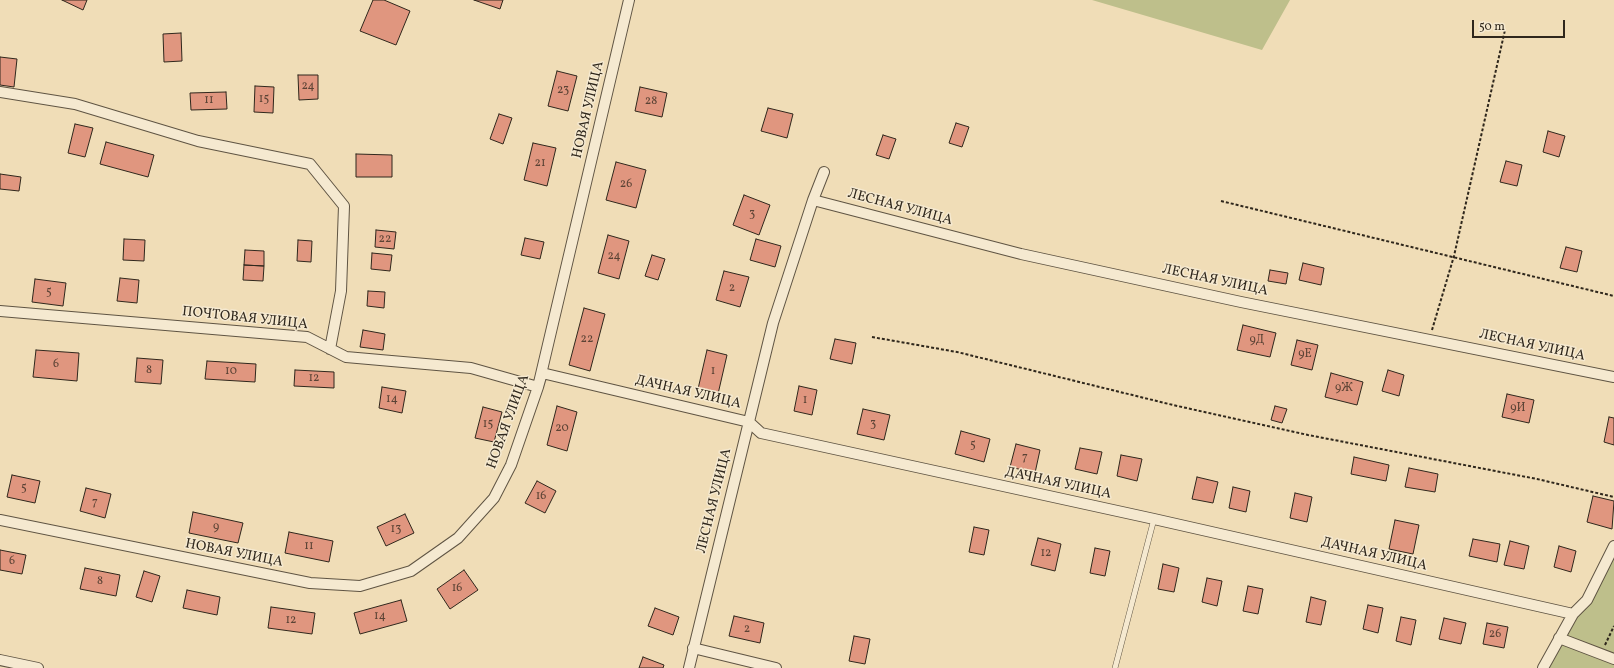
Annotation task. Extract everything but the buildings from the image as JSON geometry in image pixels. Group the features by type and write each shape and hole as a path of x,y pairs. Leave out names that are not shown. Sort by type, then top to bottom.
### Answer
{"street":[{"name":"НОВАЯ УЛИЦА","path":"542,373 629,0"},
{"path":"0,92 75,104 198,141 310,164 344,206 341,291 330,349"},
{"name":"ЛЕСНАЯ УЛИЦА","path":"689,668 773,323 813,200 824,172"},
{"name":"ЛЕСНАЯ УЛИЦА","path":"813,200 1021,254 1242,302 1429,338 1614,377"},
{"name":"ПОЧТОВАЯ УЛИЦА","path":"0,311 307,337 346,358 471,368 538,387"},
{"path":"538,387 542,373"},
{"name":"ДАЧНАЯ УЛИЦА","path":"542,373 749,422 761,433 1154,519 1573,614"},
{"name":"НОВАЯ УЛИЦА","path":"0,520 310,583 360,586 411,571 458,538 494,498 511,465 538,387"},
{"path":"1543,668 1573,614 1587,600 1614,546"},
{"path":"1559,638 1614,659"},
{"path":"693,648 776,668"},
{"path":"0,660 38,668"}],"lane":[{"path":"1115,668 1154,519"}],"path":[{"path":"1429,338 1454,256 1505,30"},
{"path":"1221,201 1454,256 1614,296"},
{"path":"872,337 957,352 1173,405 1293,431 1537,479 1614,497"}],"green space":[{"path":"1092,0 1290,0 1262,50"},
{"path":"1614,548 1614,668 1543,668"}]}
